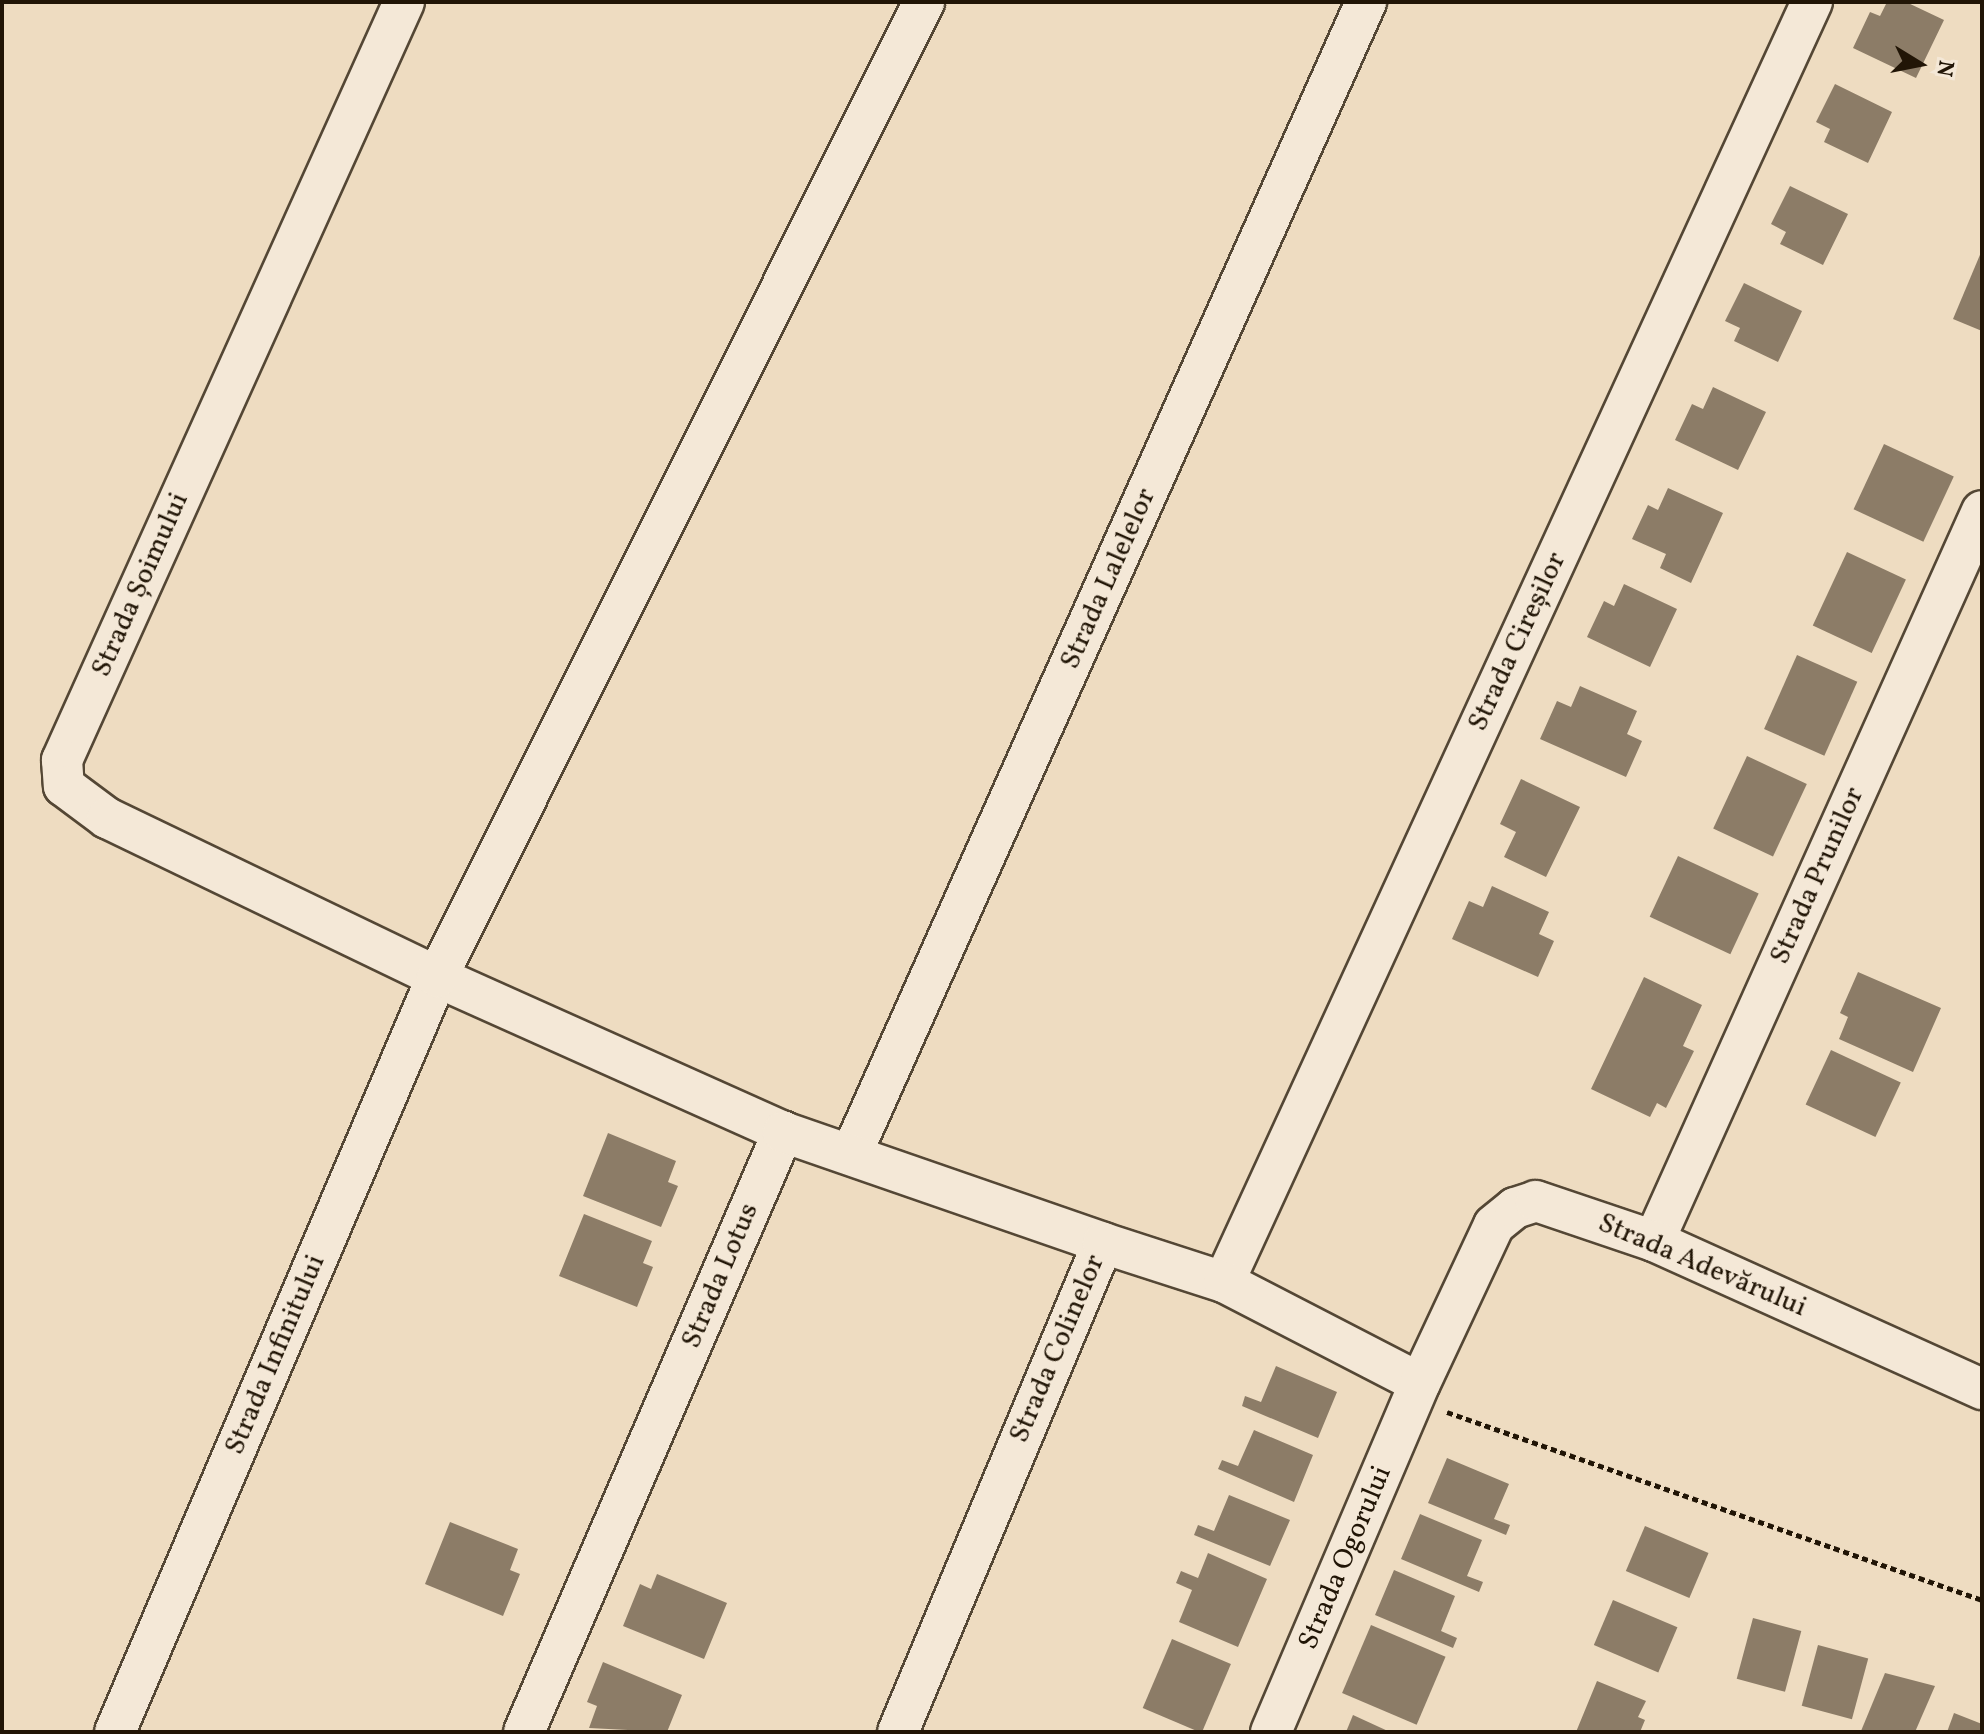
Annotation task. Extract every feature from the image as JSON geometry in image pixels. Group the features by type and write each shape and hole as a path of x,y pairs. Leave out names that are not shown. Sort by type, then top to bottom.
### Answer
{"street":[{"name":"Strada Șoimului","path":"404,2 62,760 64,786 107,818 437,977 783,1132"},
{"name":"Strada Infinitului","path":"115,1732 437,977 924,2"},
{"name":"Strada Lalelelor","path":"851,1155 1366,2"},
{"name":"Strada Cireșilor","path":"1224,1282 1812,2"},
{"name":"Strada Prunilor","path":"1654,1241 1982,511"},
{"path":"783,1132 1103,1243"},
{"name":"Strada Lotus","path":"524,1732 783,1132"},
{"name":"Strada Adevărului","path":"1420,1383 1494,1225 1515,1208 1536,1201 1654,1241 1982,1389"},
{"name":"Strada Colinelor","path":"898,1732 1103,1243 1224,1282 1420,1383"},
{"name":"Strada Ogorului","path":"1271,1732 1420,1383"}],"path":[{"path":"1420,1383 1433,1407 1982,1600"}],"building":[{"path":"1887,2 1906,2 1944,20 1916,78 1853,48 1870,12 1880,16"},
{"path":"1835,84 1892,112 1868,163 1824,142 1830,129 1816,122"},
{"path":"1790,186 1848,214 1823,265 1780,244 1786,232 1771,224"},
{"path":"1982,250 1982,331 1953,319"},
{"path":"1744,283 1802,311 1778,362 1734,341 1740,328 1725,321"},
{"path":"1713,387 1766,412 1738,470 1675,440 1692,404 1703,409"},
{"path":"1884,444 1954,477 1923,542 1854,509"},
{"path":"1668,488 1723,513 1691,583 1660,568 1666,554 1632,539 1648,505 1658,510"},
{"path":"1847,552 1906,579 1872,653 1813,625"},
{"path":"1624,584 1677,609 1650,667 1587,637 1604,601 1614,606"},
{"path":"1797,655 1857,682 1824,756 1764,729"},
{"path":"1580,686 1637,711 1627,734 1642,741 1626,777 1540,739 1557,701 1571,707"},
{"path":"1747,756 1807,784 1773,856 1713,829"},
{"path":"1521,779 1580,807 1546,877 1504,857 1516,832 1500,824"},
{"path":"1678,856 1759,894 1730,954 1650,917"},
{"path":"1492,886 1549,912 1539,934 1554,941 1538,977 1452,939 1469,901 1483,907"},
{"path":"1858,972 1941,1008 1913,1072 1839,1039 1848,1017 1840,1013"},
{"path":"1644,977 1702,1005 1683,1046 1694,1051 1666,1108 1657,1103 1650,1117 1591,1089"},
{"path":"1831,1050 1901,1083 1875,1137 1806,1104"},
{"path":"608,1133 676,1161 668,1182 678,1186 661,1227 583,1196"},
{"path":"584,1214 652,1241 643,1263 653,1267 637,1307 559,1276"},
{"path":"1276,1366 1337,1392 1318,1438 1242,1406 1245,1396 1261,1402"},
{"path":"1254,1430 1313,1455 1294,1502 1218,1469 1222,1460 1238,1466"},
{"path":"1447,1458 1509,1484 1494,1519 1510,1525 1506,1535 1428,1503"},
{"path":"1229,1495 1290,1520 1270,1566 1194,1535 1198,1525 1214,1531"},
{"path":"1420,1514 1482,1540 1467,1576 1483,1582 1479,1592 1401,1559"},
{"path":"450,1522 518,1549 510,1570 520,1574 503,1616 425,1584"},
{"path":"1645,1526 1709,1553 1689,1598 1626,1571"},
{"path":"1208,1553 1267,1579 1238,1647 1179,1622 1192,1590 1176,1583 1181,1571 1198,1578"},
{"path":"1394,1570 1455,1596 1441,1631 1457,1638 1453,1648 1375,1615"},
{"path":"657,1574 727,1603 704,1659 623,1626 640,1584 651,1589"},
{"path":"1613,1600 1677,1627 1658,1672 1594,1645"},
{"path":"1753,1618 1801,1631 1785,1692 1737,1679"},
{"path":"1371,1625 1446,1657 1417,1725 1342,1693"},
{"path":"1172,1639 1231,1664 1202,1732 1143,1708"},
{"path":"1818,1645 1868,1658 1852,1719 1802,1706"},
{"path":"603,1662 682,1695 667,1732 589,1728 597,1706 587,1702"},
{"path":"1885,1673 1935,1686 1915,1732 1861,1731"},
{"path":"1597,1681 1646,1701 1638,1717 1645,1720 1640,1732 1576,1732"},
{"path":"1954,1713 1982,1724 1982,1732 1947,1732"},
{"path":"1353,1715 1390,1732 1346,1732"}]}
